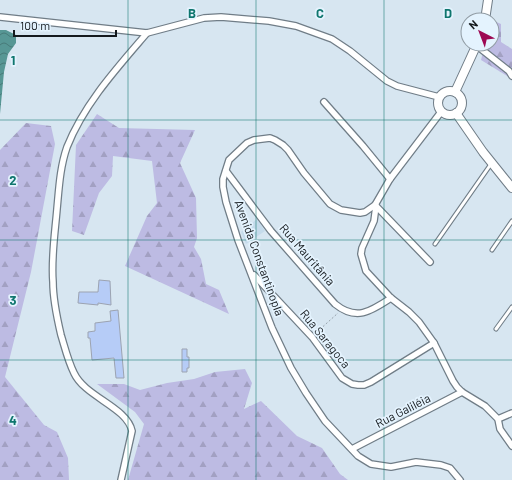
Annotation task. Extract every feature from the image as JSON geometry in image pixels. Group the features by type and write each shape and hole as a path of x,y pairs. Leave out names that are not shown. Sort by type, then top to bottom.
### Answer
{"street":[{"path":"486,12 488,0"},
{"path":"0,17 146,33 162,30 188,21 221,17 269,21 296,26 332,39 350,51 387,81 397,86 439,97"},
{"path":"122,480 132,431 130,424 124,417 81,384 74,374 67,356 54,300 52,281 53,258 61,168 67,147 81,119 97,95 146,33"},
{"path":"455,92 474,52"},
{"path":"486,52 509,71 512,76"},
{"path":"445,91 455,92 461,97 462,103 460,109 450,116 443,114 437,105 439,97 445,91"},
{"path":"324,102 390,179"},
{"path":"441,112 390,179 375,206 374,221 364,242 361,254 366,271 391,298 413,316 434,343 453,381 462,392 485,406 498,419 500,429 512,446"},
{"path":"456,113 512,188"},
{"name":"Avenida Constantinopla","path":"375,206 365,212 360,213 335,208 330,204 283,145 270,138 259,139 247,143 229,160 223,179 226,202 238,240 272,328 291,368 306,393 326,420 358,456 371,464 391,467 416,462 441,465 450,468 460,480"},
{"name":"Rua Mauritânia","path":"226,171 272,231 334,304 342,310"},
{"path":"375,206 430,262"},
{"name":"Rua Saragoca","path":"251,272 312,336 342,378 352,384 364,385 372,382 434,343"},
{"path":"342,310 351,313 362,313 374,309 391,298"},
{"name":"Rua Galiléia","path":"352,449 462,392"},
{"path":"498,419 512,414"}],"lane":[{"path":"435,244 492,163"},
{"path":"492,250 512,222"},
{"path":"496,330 512,307"}],"path":[{"path":"312,336 342,310"}],"shaded area":[{"path":"257,219 265,231 246,244 241,232"}],"green space":[{"path":"501,24 501,42 512,49 512,79 481,60 483,52 500,52"},
{"path":"97,114 119,128 195,130 180,163 196,198 197,238 194,247 201,259 206,284 219,290 229,314 125,266 147,216 157,203 152,161 113,156 112,176 99,193 84,235 72,231 76,145"},
{"path":"26,123 51,126 55,144 31,272 5,377 44,425 57,432 68,458 69,480 0,480 0,150"},
{"path":"245,369 252,383 244,409 261,401 297,436 322,448 340,474 348,480 128,480 144,424 135,412 97,384 124,384 140,390 167,383 194,379 215,372"}],"water":[{"path":"0,30 6,30 16,35 16,43 8,54 4,72 0,114"}],"building":[{"path":"99,280 110,281 111,305 98,303 98,305 78,303 79,292 98,292"},
{"path":"118,310 124,378 116,378 114,358 92,360 90,338 88,338 88,332 95,331 95,323 111,321 110,311"},
{"path":"182,349 187,349 187,357 189,357 189,368 187,368 187,372 182,372"}]}
